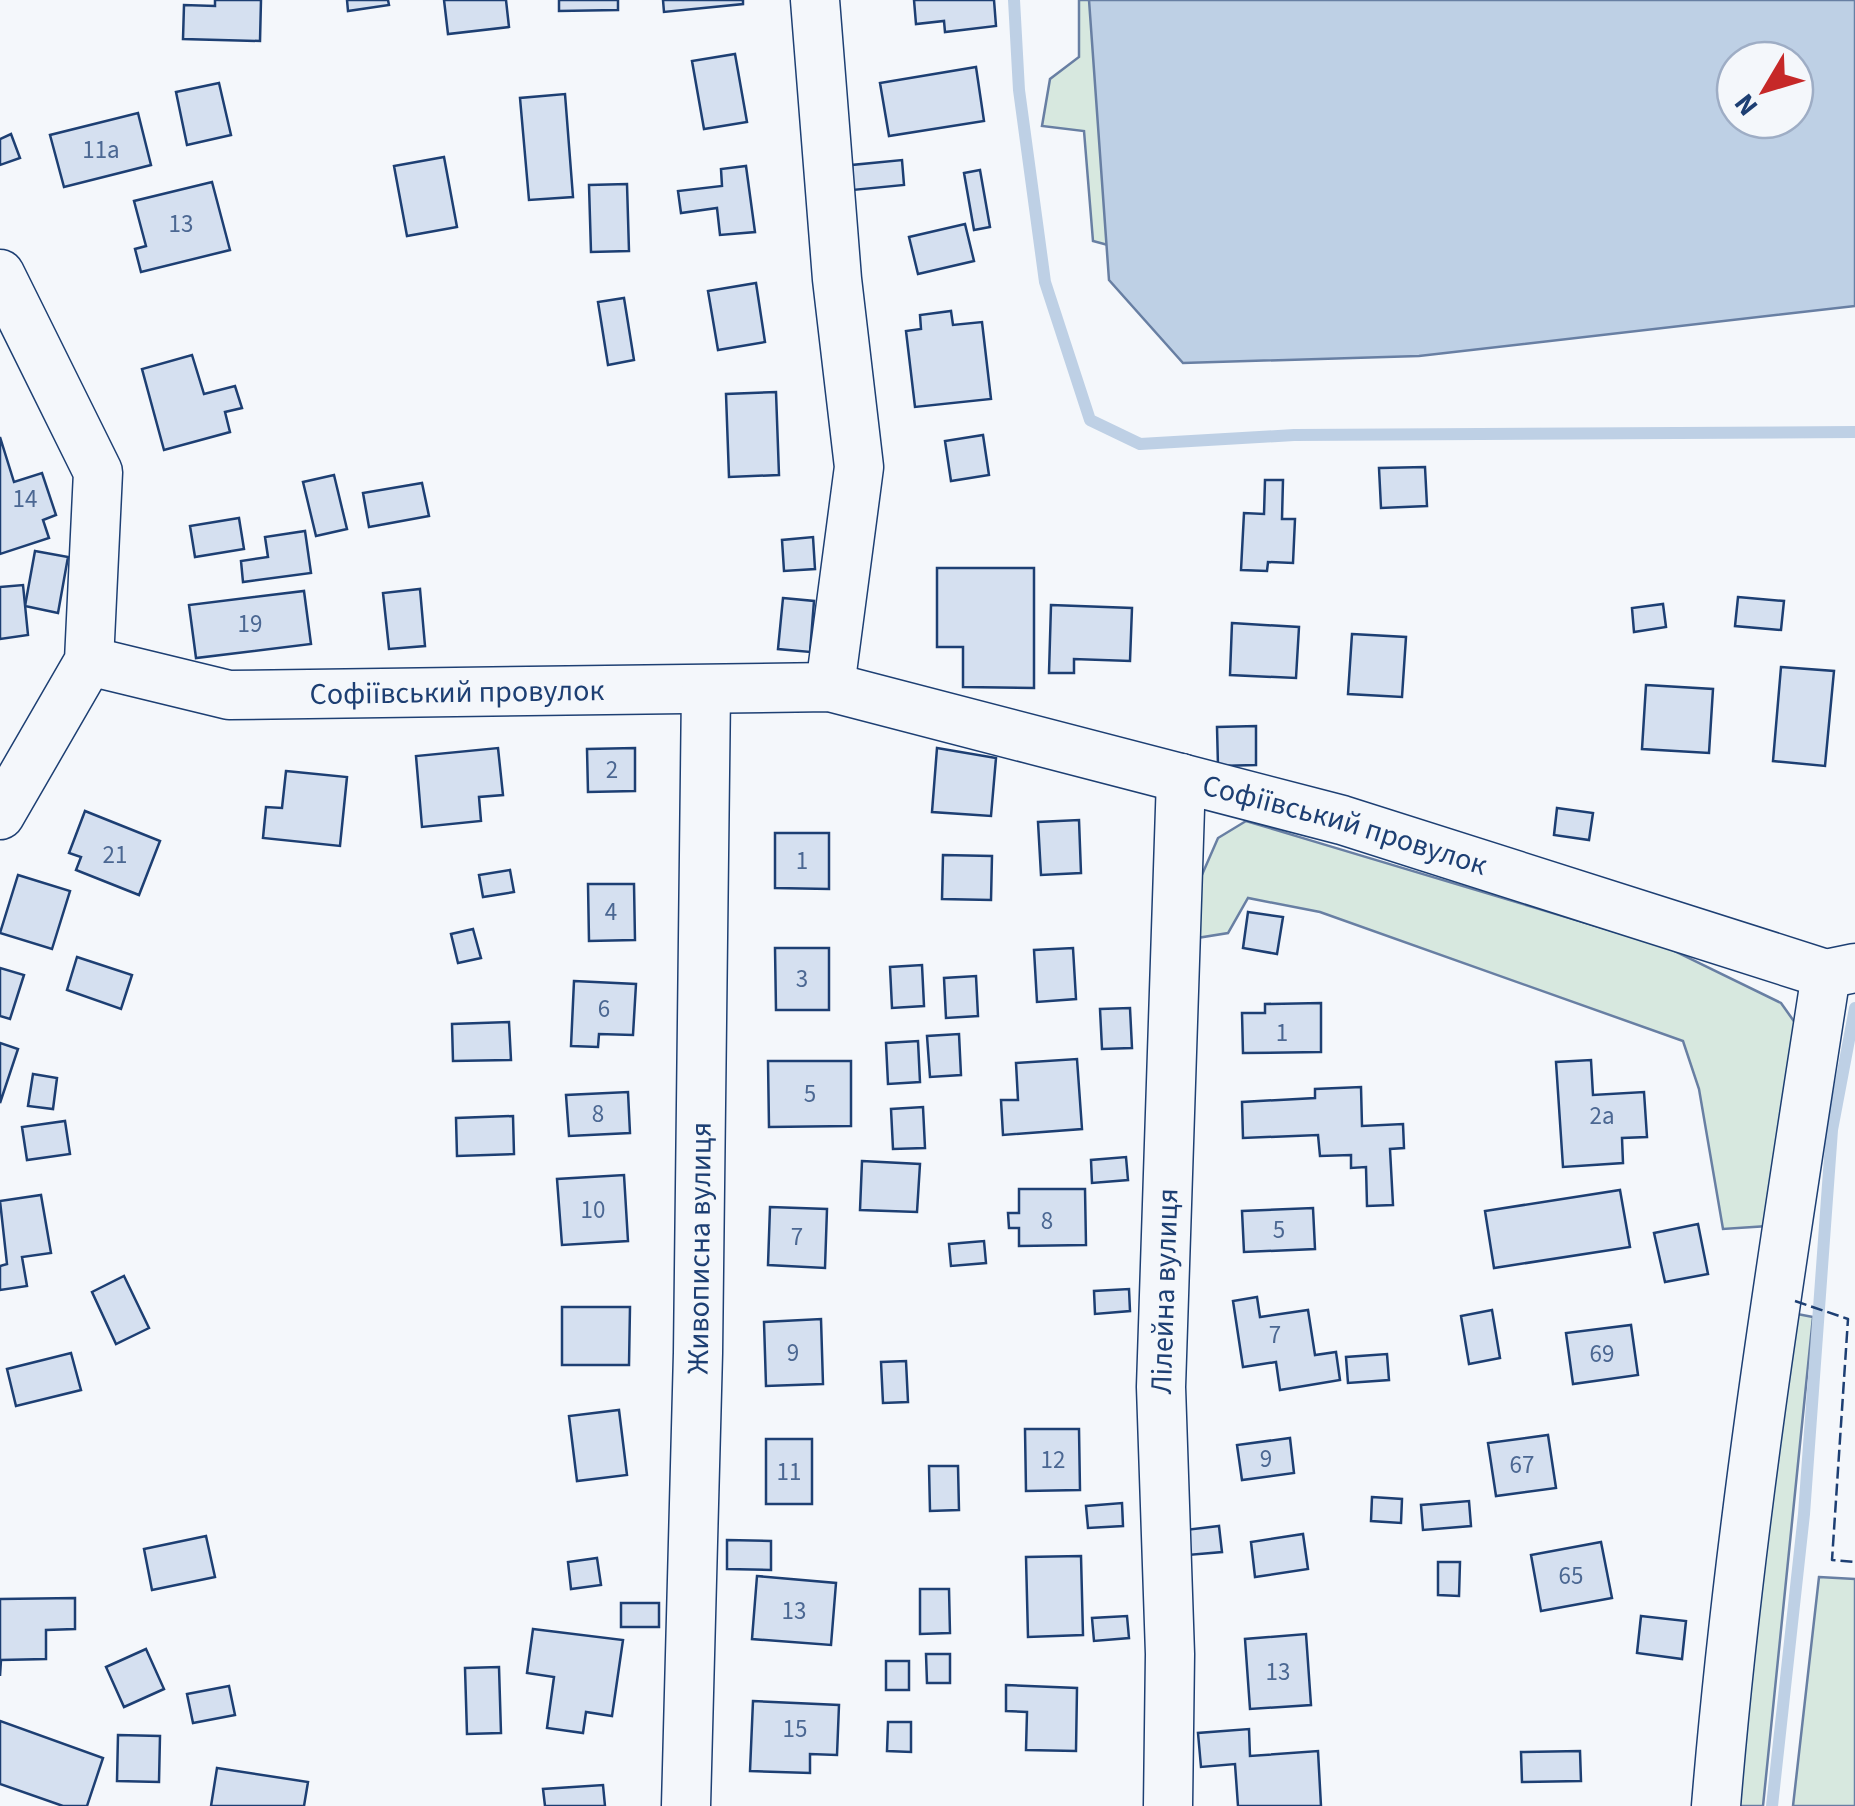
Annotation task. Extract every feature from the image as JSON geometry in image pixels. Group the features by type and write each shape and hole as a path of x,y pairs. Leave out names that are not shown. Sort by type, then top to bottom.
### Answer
{"street":[{"path":"816,0 837,279 859,467 830,686"},
{"path":"0,274 98,472 89,662 0,815"},
{"name":"Софіївський провулок","path":"89,662 229,696 830,686 1342,820 1841,971"},
{"name":"Живописна вулиця","path":"686,1806 706,690"},
{"name":"Лілейна вулиця","path":"1168,1806 1170,1654 1161,1387 1181,778"},
{"path":"1716,1806 1738,1576 1841,971"}],"shaded area":[{"path":"1079,0 1129,0 1145,255 1093,241 1084,131 1042,126 1050,79 1079,57"},
{"path":"1246,821 1666,947 1781,1003 1803,1034 1768,1226 1723,1229 1699,1089 1683,1041 1320,912 1248,898 1228,933 1197,938 1191,900 1218,838"},
{"path":"1792,1313 1813,1317 1763,1806 1736,1806"},
{"path":"1819,1577 1855,1579 1855,1806 1793,1806"}],"water":[{"path":"1089,0 1855,0 1855,306 1419,356 1183,363 1109,280"}],"building":[{"path":"215,0 261,0 260,41 183,39 184,5 215,6"},
{"path":"347,0 388,0 389,5 348,11"},
{"path":"444,0 506,0 509,27 448,34"},
{"path":"559,0 618,0 618,10 559,11"},
{"path":"663,0 743,0 743,4 664,12"},
{"path":"914,0 994,0 996,26 945,32 944,21 916,24"},
{"path":"735,54 747,122 704,129 692,61"},
{"path":"976,67 984,121 889,136 880,83"},
{"path":"219,83 231,135 187,145 176,92"},
{"path":"565,94 573,197 529,200 520,98"},
{"path":"138,113 151,165 64,187 50,135"},
{"path":"11,134 20,158 0,165 0,139"},
{"path":"444,157 457,227 407,236 394,166"},
{"path":"902,160 904,185 853,190 852,165"},
{"path":"746,166 755,232 720,235 717,208 681,213 678,191 722,186 721,169"},
{"path":"980,170 990,227 974,230 964,173"},
{"path":"212,182 230,250 141,272 135,249 146,246 134,201"},
{"path":"627,184 629,251 591,252 589,185"},
{"path":"965,224 974,261 918,274 909,237"},
{"path":"756,283 765,342 718,350 708,291"},
{"path":"624,298 634,360 608,365 598,302"},
{"path":"951,311 953,325 982,322 991,399 915,407 906,331 921,329 920,315"},
{"path":"192,355 204,394 235,386 242,408 225,412 230,432 164,450 142,369"},
{"path":"776,392 779,475 729,477 726,394"},
{"path":"983,435 989,475 951,481 945,441"},
{"path":"0,437 14,482 42,473 56,515 43,520 49,538 0,554"},
{"path":"1425,467 1427,506 1381,508 1379,468"},
{"path":"334,475 347,529 316,536 303,482"},
{"path":"1265,480 1283,480 1282,519 1295,519 1293,563 1268,562 1267,571 1241,570 1244,513 1264,514"},
{"path":"422,483 429,516 369,527 363,493"},
{"path":"239,518 244,549 195,557 190,526"},
{"path":"305,531 311,573 243,582 241,561 268,557 265,537"},
{"path":"813,537 815,569 784,571 782,540"},
{"path":"35,551 68,557 58,613 25,606"},
{"path":"937,568 1034,568 1034,688 963,687 963,647 937,647"},
{"path":"23,585 28,635 0,639 0,587"},
{"path":"420,589 425,646 389,649 383,593"},
{"path":"304,591 311,644 196,658 189,605"},
{"path":"1738,597 1784,601 1781,630 1735,626"},
{"path":"783,598 814,601 810,652 778,649"},
{"path":"1663,604 1666,627 1634,632 1632,608"},
{"path":"1051,605 1132,608 1130,661 1074,659 1074,673 1049,673"},
{"path":"1232,623 1299,627 1296,678 1230,675"},
{"path":"1352,634 1406,637 1402,697 1348,694"},
{"path":"1781,667 1834,671 1825,766 1773,761"},
{"path":"1646,685 1713,689 1709,753 1642,749"},
{"path":"1256,726 1256,765 1218,766 1217,727"},
{"path":"498,748 503,795 479,797 481,821 422,827 416,756"},
{"path":"635,748 635,791 588,792 587,749"},
{"path":"937,748 996,758 991,816 932,812"},
{"path":"286,771 347,777 340,846 263,838 266,807 282,808"},
{"path":"1557,808 1593,813 1589,840 1554,835"},
{"path":"85,811 160,841 139,895 76,870 81,857 69,853"},
{"path":"1079,820 1081,873 1041,875 1038,822"},
{"path":"775,833 829,833 829,889 775,888"},
{"path":"943,855 992,856 991,900 942,899"},
{"path":"510,870 514,892 483,897 479,875"},
{"path":"18,875 70,891 52,949 0,933"},
{"path":"588,884 634,884 635,940 589,941"},
{"path":"1248,912 1283,917 1277,954 1243,948"},
{"path":"473,929 481,958 458,963 451,934"},
{"path":"775,948 829,948 829,1010 776,1010"},
{"path":"1073,948 1076,999 1037,1002 1034,950"},
{"path":"77,957 132,975 121,1009 67,990"},
{"path":"922,965 924,1006 892,1008 890,967"},
{"path":"0,968 24,975 10,1019 0,1016"},
{"path":"976,976 978,1016 946,1018 944,978"},
{"path":"574,981 636,984 633,1035 599,1034 598,1047 571,1046"},
{"path":"1321,1003 1321,1052 1243,1053 1242,1013 1265,1013 1265,1004"},
{"path":"1130,1008 1132,1048 1102,1049 1100,1009"},
{"path":"509,1022 511,1060 453,1061 452,1024"},
{"path":"959,1034 961,1075 930,1077 927,1036"},
{"path":"918,1041 920,1082 888,1084 886,1043"},
{"path":"0,1043 18,1049 0,1103"},
{"path":"1077,1059 1082,1129 1003,1135 1001,1100 1018,1100 1016,1063"},
{"path":"1591,1060 1593,1095 1644,1092 1647,1137 1622,1138 1623,1163 1563,1167 1556,1062"},
{"path":"768,1061 851,1061 851,1126 769,1127"},
{"path":"33,1074 57,1078 53,1109 28,1106"},
{"path":"1361,1087 1362,1126 1403,1124 1404,1148 1390,1149 1393,1205 1367,1206 1366,1167 1351,1168 1351,1155 1320,1156 1318,1135 1243,1138 1242,1102 1315,1098 1315,1089"},
{"path":"628,1092 630,1133 569,1136 566,1095"},
{"path":"923,1107 925,1148 893,1149 891,1109"},
{"path":"513,1116 514,1154 457,1156 456,1118"},
{"path":"65,1121 70,1154 27,1160 22,1127"},
{"path":"1126,1157 1128,1180 1092,1183 1091,1160"},
{"path":"862,1161 920,1164 917,1212 860,1210"},
{"path":"624,1175 628,1241 562,1245 557,1179"},
{"path":"1019,1189 1085,1189 1086,1245 1019,1246 1019,1228 1009,1228 1008,1213 1019,1213"},
{"path":"1620,1190 1630,1247 1494,1268 1485,1211"},
{"path":"41,1195 51,1253 22,1257 27,1286 0,1290 0,1266 7,1264 0,1201"},
{"path":"770,1207 827,1209 825,1268 768,1265"},
{"path":"1313,1208 1315,1249 1244,1252 1242,1211"},
{"path":"1698,1224 1708,1274 1665,1282 1654,1233"},
{"path":"984,1241 986,1263 951,1266 949,1244"},
{"path":"124,1276 149,1328 116,1344 92,1292"},
{"path":"1129,1289 1130,1311 1095,1314 1094,1291"},
{"path":"1257,1297 1260,1317 1308,1310 1315,1355 1336,1352 1340,1380 1280,1390 1276,1362 1243,1367 1233,1301"},
{"path":"562,1307 630,1307 629,1365 562,1365"},
{"path":"1492,1310 1500,1358 1469,1364 1461,1316"},
{"path":"821,1319 823,1384 766,1386 764,1322"},
{"path":"1631,1325 1638,1375 1573,1384 1566,1333"},
{"path":"71,1353 81,1390 16,1406 7,1369"},
{"path":"1387,1354 1389,1380 1348,1383 1346,1357"},
{"path":"906,1361 908,1402 883,1403 881,1362"},
{"path":"619,1410 627,1475 577,1481 569,1416"},
{"path":"1025,1429 1079,1429 1080,1490 1026,1491"},
{"path":"1548,1435 1556,1488 1496,1496 1488,1443"},
{"path":"1290,1438 1294,1473 1242,1480 1237,1445"},
{"path":"766,1439 812,1439 812,1504 766,1504"},
{"path":"929,1466 958,1466 959,1510 930,1511"},
{"path":"1372,1497 1402,1499 1401,1523 1371,1521"},
{"path":"1469,1501 1471,1526 1423,1530 1421,1505"},
{"path":"1122,1503 1123,1526 1088,1528 1086,1506"},
{"path":"1219,1526 1222,1552 1188,1555 1185,1530"},
{"path":"1303,1534 1308,1569 1255,1577 1251,1542"},
{"path":"206,1536 215,1577 152,1590 144,1549"},
{"path":"727,1540 771,1541 771,1570 727,1569"},
{"path":"1601,1542 1612,1598 1541,1611 1531,1555"},
{"path":"1081,1556 1083,1635 1028,1637 1026,1557"},
{"path":"597,1558 601,1585 571,1589 568,1562"},
{"path":"1438,1562 1460,1562 1459,1596 1438,1595"},
{"path":"757,1576 836,1583 831,1645 752,1639"},
{"path":"920,1589 949,1589 950,1633 920,1634"},
{"path":"75,1598 75,1629 46,1630 46,1659 1,1660 0,1676 0,1599"},
{"path":"621,1603 659,1603 659,1627 621,1627"},
{"path":"1127,1616 1129,1638 1094,1641 1092,1618"},
{"path":"1641,1616 1686,1621 1682,1659 1637,1653"},
{"path":"533,1629 623,1640 612,1716 586,1712 583,1733 547,1728 554,1677 527,1673"},
{"path":"1306,1634 1311,1705 1250,1709 1245,1639"},
{"path":"146,1649 164,1689 124,1707 106,1667"},
{"path":"926,1654 950,1654 950,1683 927,1683"},
{"path":"886,1661 909,1661 909,1690 886,1690"},
{"path":"499,1667 501,1733 467,1734 465,1668"},
{"path":"1006,1685 1077,1688 1076,1751 1026,1750 1027,1712 1006,1711"},
{"path":"229,1686 235,1715 193,1723 187,1694"},
{"path":"753,1701 839,1705 837,1755 810,1754 810,1773 750,1771"},
{"path":"0,1721 103,1758 87,1806 63,1806 0,1784"},
{"path":"888,1722 911,1722 911,1752 887,1751"},
{"path":"1249,1729 1250,1756 1318,1751 1321,1806 1238,1806 1235,1764 1201,1767 1198,1733"},
{"path":"118,1735 160,1736 159,1782 117,1781"},
{"path":"1580,1751 1581,1781 1522,1782 1521,1752"},
{"path":"217,1768 308,1782 304,1806 211,1806"},
{"path":"603,1785 605,1806 545,1806 543,1789"}],"waterway":[{"path":"1014,0 1019,90 1045,282 1090,420 1140,444 1294,435 1855,432"},
{"path":"1772,1806 1804,1514 1832,1130 1855,1008"}],"fence":[{"path":"1795,1301 1848,1319 1832,1560 1855,1562"}]}
